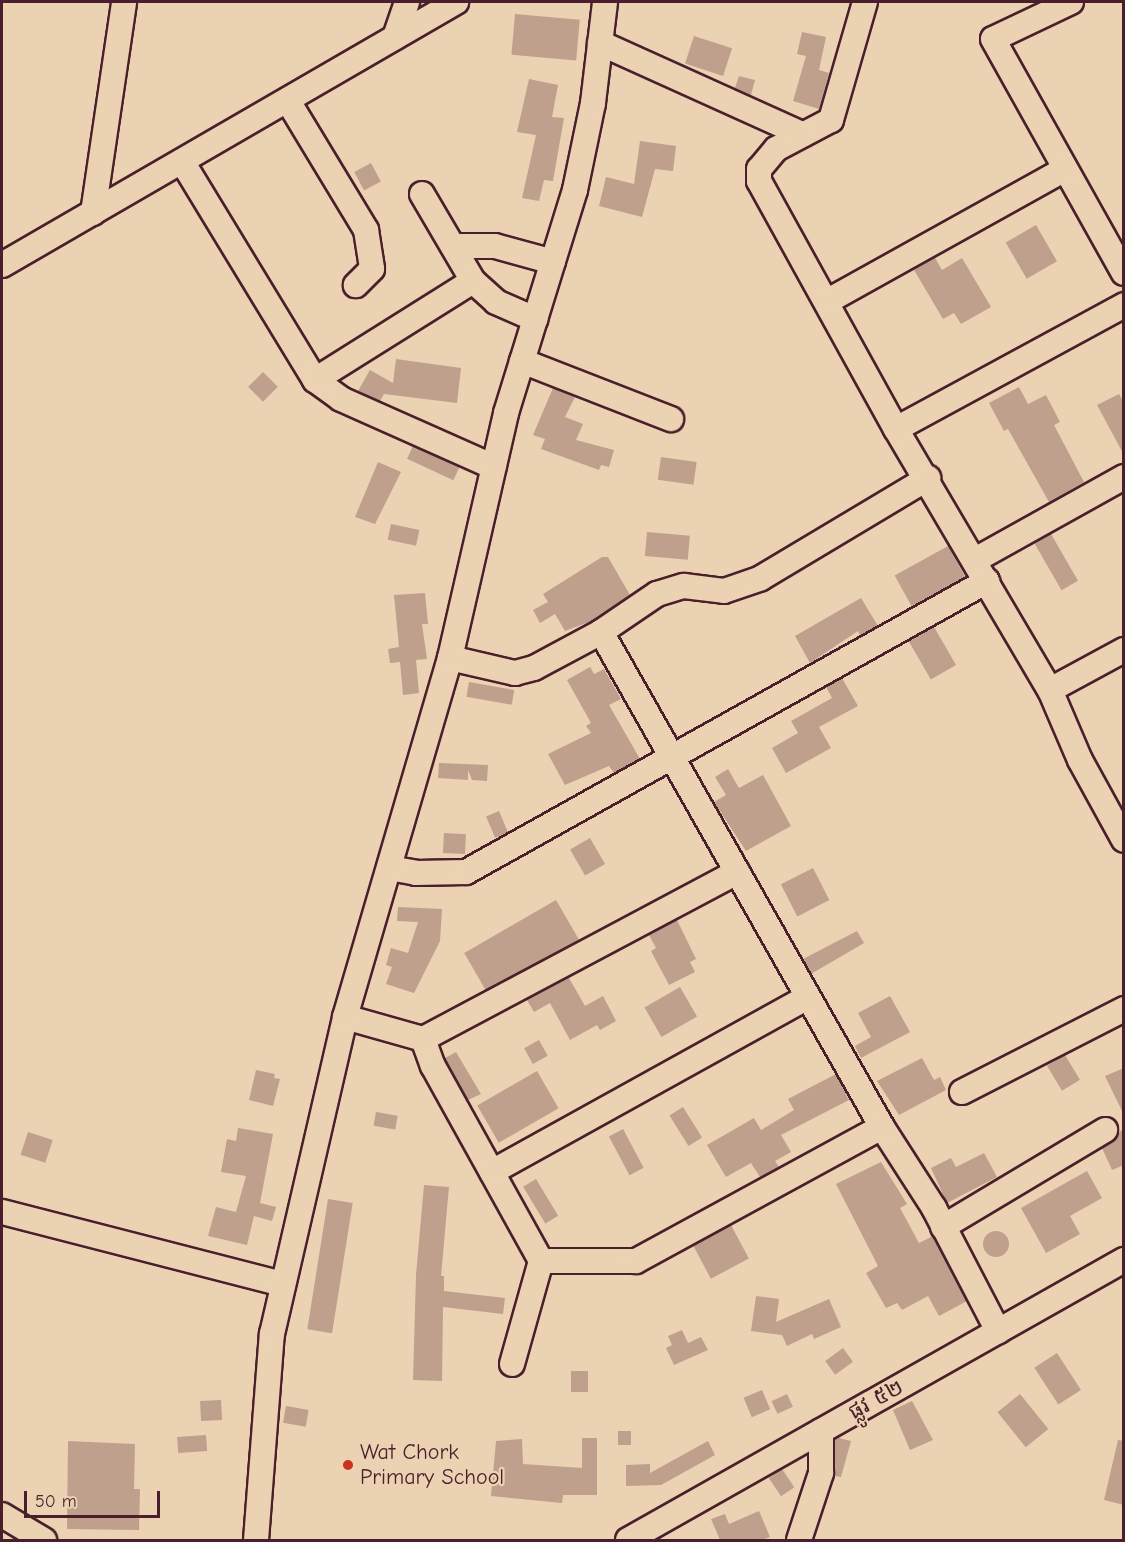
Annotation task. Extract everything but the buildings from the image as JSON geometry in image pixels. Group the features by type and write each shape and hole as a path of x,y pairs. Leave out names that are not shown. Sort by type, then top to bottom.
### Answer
{"street":[{"path":"93,213 123,2"},
{"path":"395,37 407,2"},
{"path":"2,265 183,163 456,2"},
{"path":"256,1540 272,1335 345,1017 450,658 494,467 522,361 575,190 605,2"},
{"path":"865,2 831,120 802,134 766,156 759,169 759,181 828,301 896,429 928,478 1050,690 1080,760 1120,824"},
{"path":"1071,2 993,39 1124,273"},
{"path":"600,43 802,134"},
{"path":"288,101 366,230 372,269 356,285"},
{"path":"183,163 315,380 340,399 494,467"},
{"path":"828,301 1065,169"},
{"path":"422,194 474,281 496,302 535,319"},
{"path":"453,246 495,246 553,262"},
{"path":"315,380 474,281"},
{"path":"896,429 1124,305"},
{"path":"522,361 671,419"},
{"path":"389,868 416,873 466,872 671,757 981,571 1124,477"},
{"path":"450,658 515,673 534,668 601,632 657,594 684,586 724,591 761,578 928,478"},
{"path":"601,632 882,1127 943,1227 998,1331"},
{"path":"1050,690 1124,651"},
{"path":"345,1017 423,1039 737,872"},
{"path":"492,1172 808,997"},
{"path":"962,1092 1124,1009"},
{"path":"423,1039 433,1066 541,1261 512,1364"},
{"path":"541,1261 636,1261 882,1127"},
{"path":"943,1227 1105,1130"},
{"path":"2,1212 284,1284"},
{"name":"ផ្លូវ ៥២","path":"628,1540 1124,1260"},
{"path":"799,1540 821,1473 821,1431"},
{"path":"2,1515 44,1540"}],"place":[{"name":"Wat Chork Primary School","path":"348,1465"}]}
